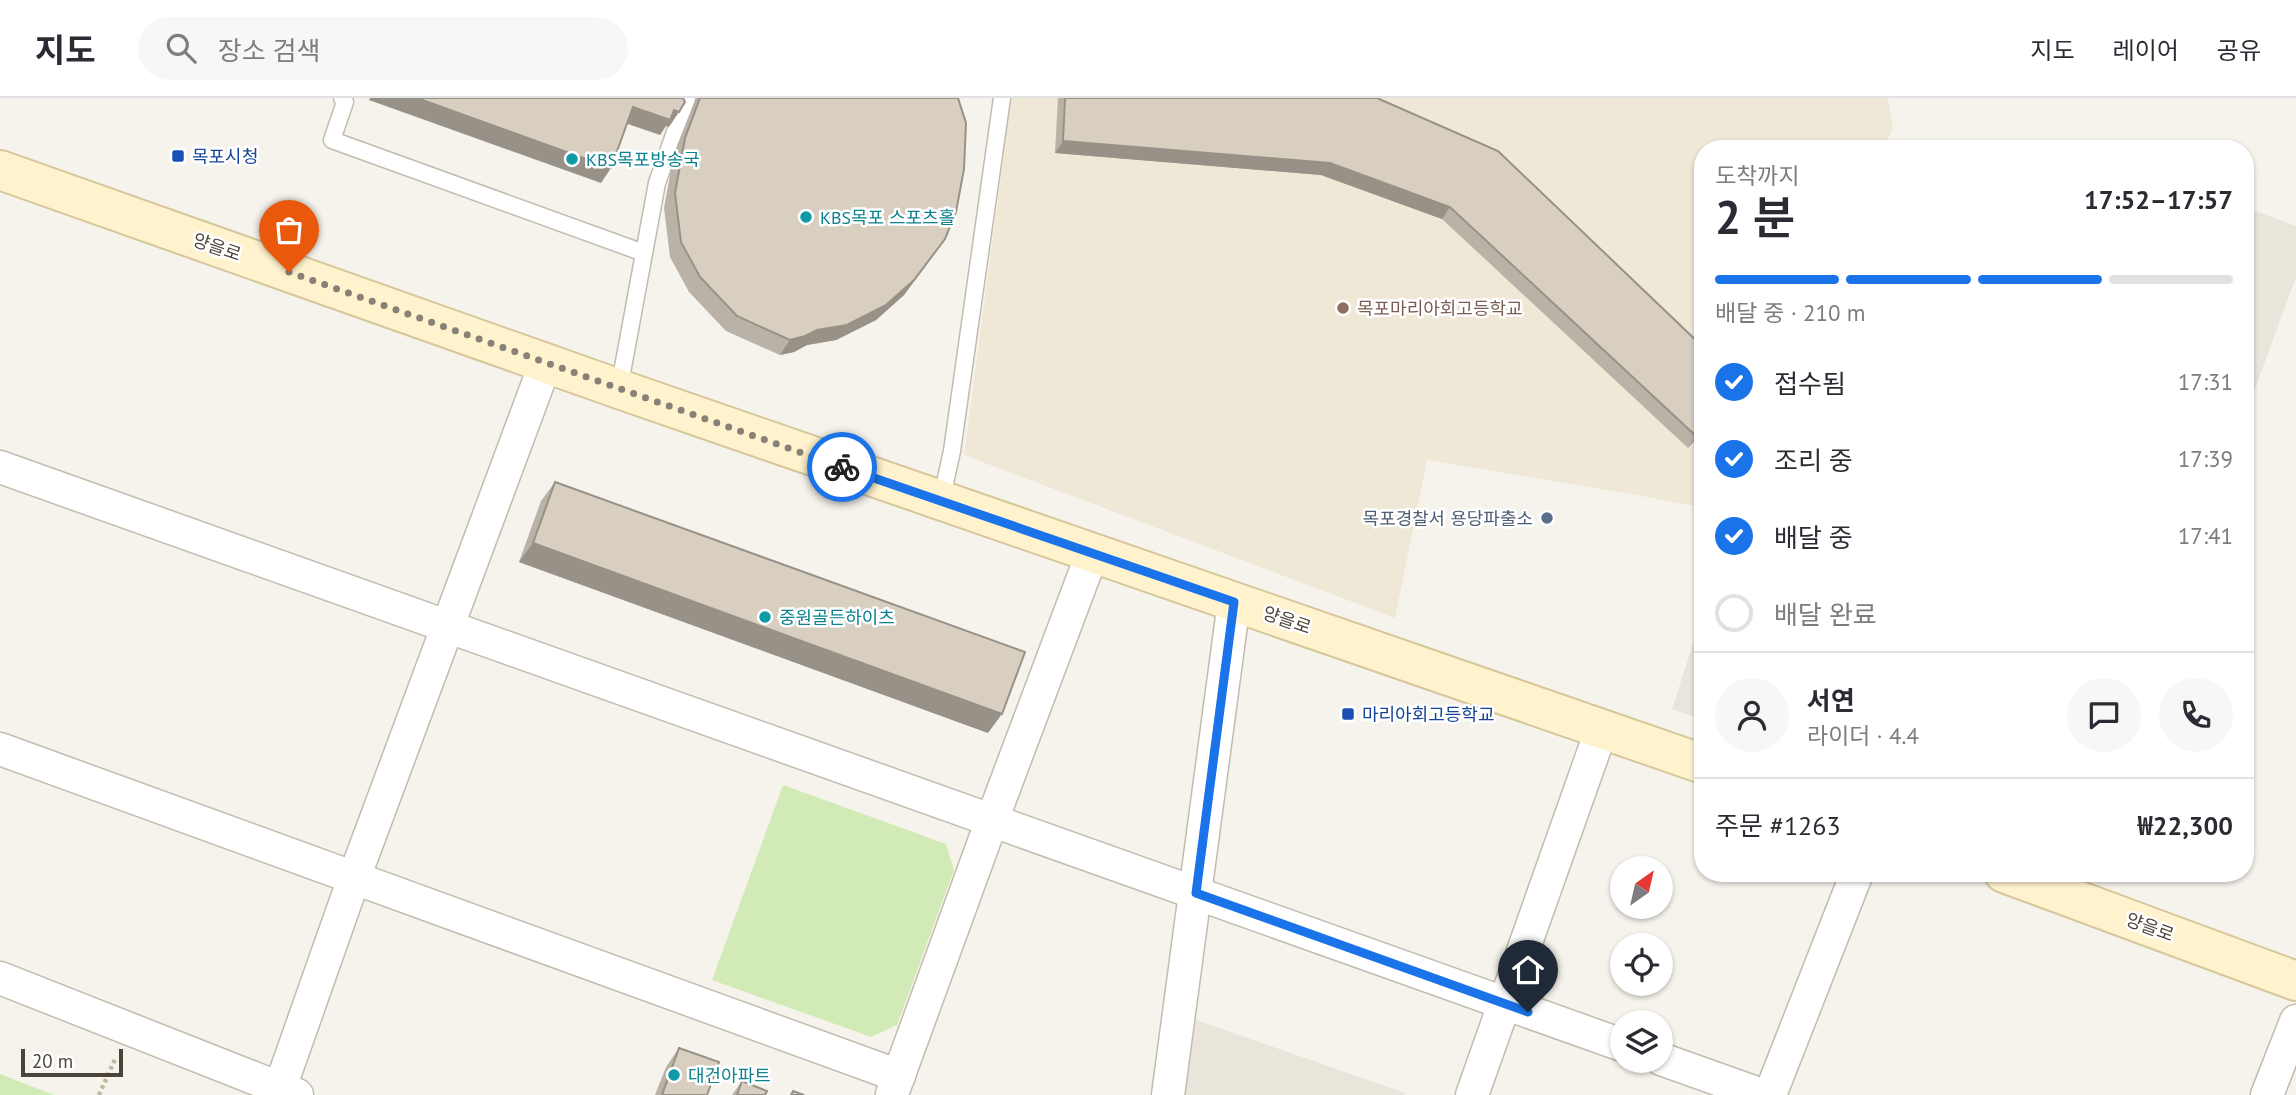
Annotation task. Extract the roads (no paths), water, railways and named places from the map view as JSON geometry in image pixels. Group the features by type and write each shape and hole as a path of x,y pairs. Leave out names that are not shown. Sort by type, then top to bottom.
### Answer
{"street":[{"name":"양을로","path":"0,170 940,501 1694,761"},
{"path":"0,978 289,1092 354,878 546,362"},
{"path":"0,467 1610,1041"},
{"path":"0,749 354,878 896,1086 1092,554"},
{"path":"1168,1095 1234,602"},
{"path":"1472,1095 1602,729"},
{"path":"1770,1095 1853,882"},
{"name":"양을로","path":"2028,882 2296,981"},
{"path":"2267,1095 2296,1021"},
{"path":"1673,1063 1762,1095"}],"lane":[{"path":"342,98 345,102 331,140 644,253"},
{"path":"619,389 657,183 687,98"},
{"path":"940,501 952,452 1002,98"}],"place":[{"name":"목포시청","path":"178,156"},
{"name":"KBS목포방송국","path":"572,159"},
{"name":"KBS목포 스포츠홀","path":"806,217"},
{"name":"목포마리아회고등학교","path":"1343,308"},
{"name":"목포경찰서 용당파출소","path":"1547,518"},
{"name":"중원골든하이츠","path":"765,617"},
{"name":"마리아회고등학교","path":"1348,714"},
{"name":"대건아파트","path":"674,1075"}]}
